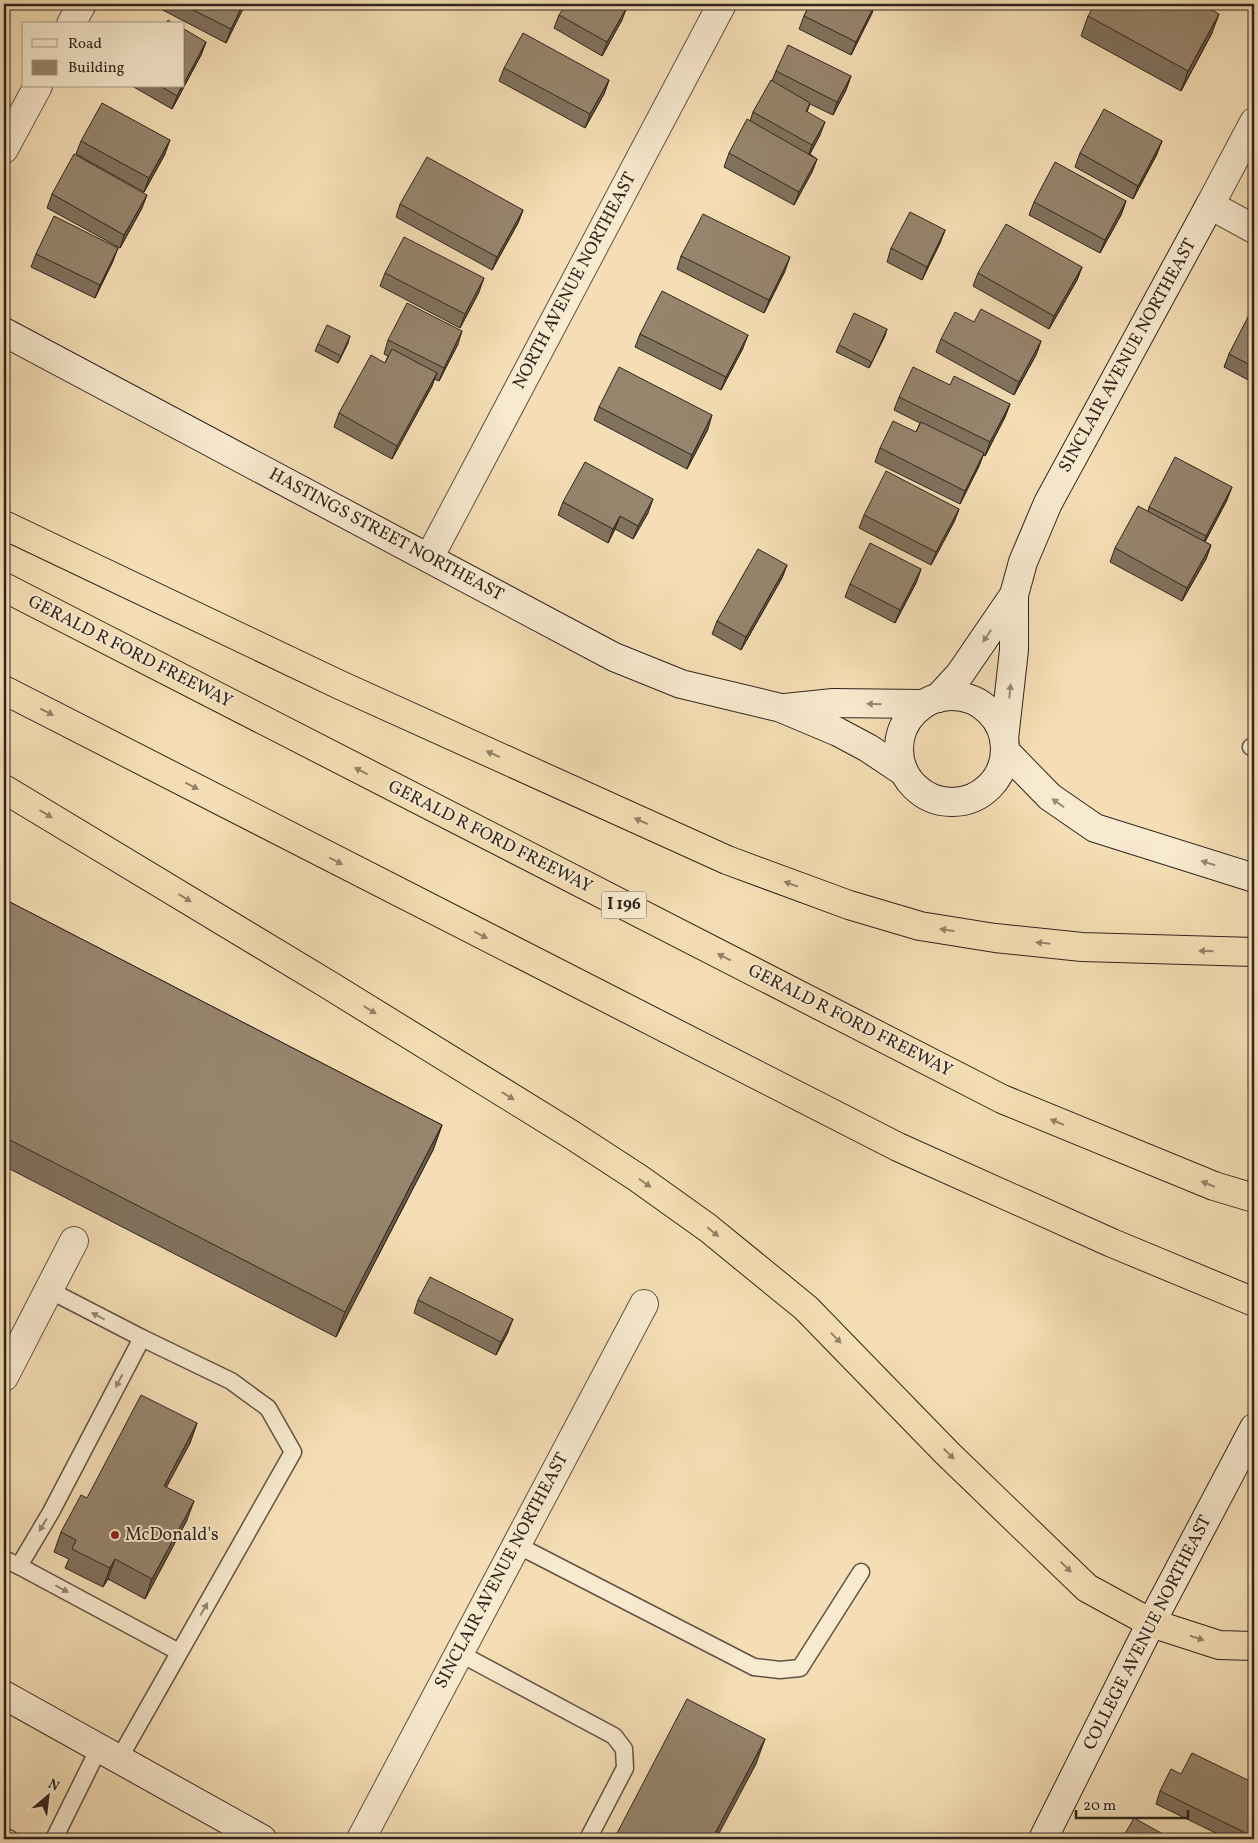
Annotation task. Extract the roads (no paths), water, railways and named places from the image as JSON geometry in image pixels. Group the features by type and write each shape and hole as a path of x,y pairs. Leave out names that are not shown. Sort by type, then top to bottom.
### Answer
{"highway":[{"path":"4,525 340,685 718,856 849,905 920,926 995,938 1082,947 1254,952"},
{"name":"GERALD R FORD FREEWAY","path":"4,587 1002,1099 1214,1186 1254,1198"},
{"path":"4,690 898,1148 1112,1243 1254,1302"},
{"path":"4,789 329,985 563,1130 638,1178 708,1228 806,1308 947,1453 1087,1588 1151,1623 1219,1645 1254,1646"}],"street":[{"path":"72,22 82,4"},
{"name":"NORTH AVENUE NORTHEAST","path":"429,558 722,4"},
{"path":"4,149 37,88"},
{"name":"SINCLAIR AVENUE NORTHEAST","path":"1005,745 1014,650 1014,595 1022,562 1048,503 1254,122"},
{"path":"1210,205 1254,230"},
{"name":"HASTINGS STREET NORTHEAST","path":"4,332 614,657 681,684 781,708 838,732 868,748 904,772"},
{"name":"SINCLAIR AVENUE NORTHEAST","path":"931,701 960,674 1014,595"},
{"path":"956,696 973,700 993,716 998,723 1005,745 1005,757 1000,774 989,788 974,798 957,803 939,801 922,794 910,782 901,767 898,749 901,731 910,716 931,701 956,696"},
{"name":"HASTINGS STREET NORTHEAST","path":"781,708 834,703 931,701"},
{"path":"1005,745 1050,798 1095,828 1254,878"},
{"path":"4,1377 74,1240"},
{"name":"SINCLAIR AVENUE NORTHEAST","path":"361,1839 644,1304"},
{"name":"COLLEGE AVENUE NORTHEAST","path":"1043,1839 1151,1623 1254,1428"},
{"path":"4,1694 262,1839"}],"lane":[{"path":"49,1290 231,1381 268,1408 293,1452 179,1652 109,1754 54,1839"},
{"path":"19,1566 51,1512 142,1338"},
{"path":"517,1545 754,1666 780,1670 800,1668 861,1572"},
{"path":"4,1559 179,1652"},
{"path":"459,1653 614,1736 624,1748 625,1768 588,1839"},
{"path":"4,1836 10,1839"}],"place":[{"name":"McDonald's","path":"115,1535"}]}
